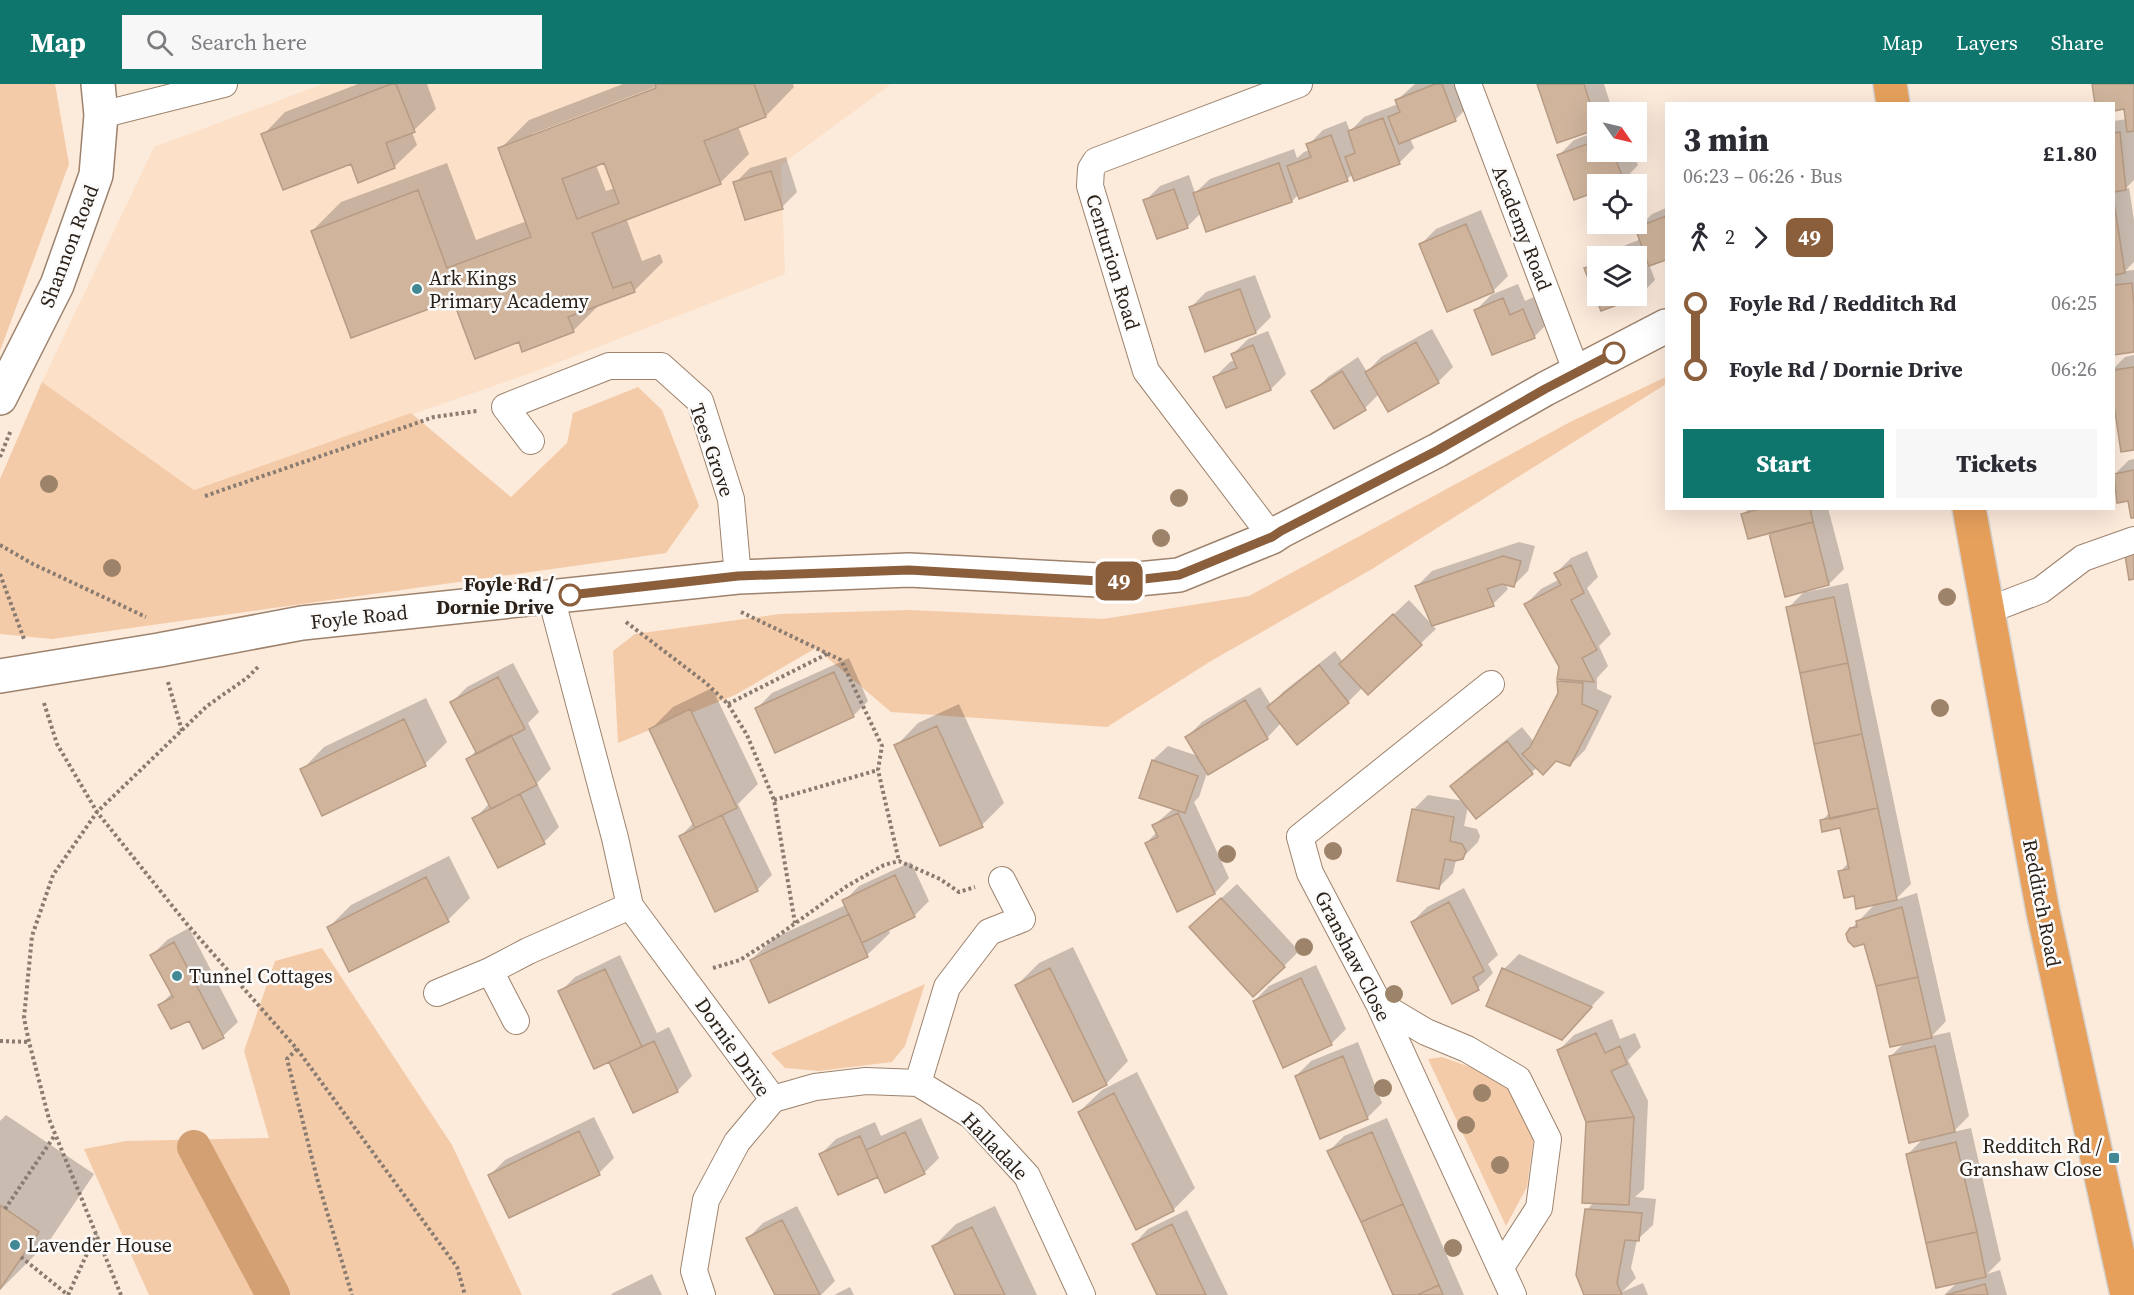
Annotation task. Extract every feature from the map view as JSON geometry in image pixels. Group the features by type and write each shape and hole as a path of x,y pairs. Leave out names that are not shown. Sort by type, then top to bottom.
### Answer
{"highway":[{"path":"1890,84 1893,102"},
{"name":"Redditch Road","path":"1969,510 2043,912 2127,1295"}],"street":[{"path":"99,99 224,84"},
{"name":"Centurion Road","path":"1272,537 1146,371 1089,186 1091,169 1096,161 1299,84"},
{"name":"Academy Road","path":"1468,84 1576,373"},
{"name":"Shannon Road","path":"0,398 57,285 96,176 99,99"},
{"name":"Foyle Road","path":"0,676 302,624 738,576 909,570 1117,582 1179,575 1272,537 1665,327"},
{"name":"Tees Grove","path":"505,407 609,366 661,366 700,401 731,499 738,576"},
{"path":"505,407 531,441"},
{"path":"1989,610 2041,590 2083,558 2134,540"},
{"name":"Dornie Drive","path":"551,597 615,838 630,906 773,1099 736,1142 706,1200 694,1271 702,1295"},
{"name":"Granshaw Close","path":"1491,684 1300,837 1310,873 1379,1004 1513,1295"},
{"path":"918,1083 947,987 989,932 1022,919 1002,880"},
{"path":"437,993 630,906"},
{"path":"490,971 516,1021"},
{"path":"1379,1004 1426,1032 1467,1049 1518,1079 1548,1139 1539,1209 1502,1267"},
{"name":"Halladale","path":"773,1099 815,1087 867,1081 918,1083 972,1116 1027,1176 1082,1295"}],"path":[{"path":"205,495 434,417 505,407"},
{"path":"0,545 33,564 151,620 182,731"},
{"path":"587,593 706,683 728,704 747,735 774,800 795,923"},
{"path":"732,608 841,660 882,747 878,770 899,861"},
{"path":"728,704 828,653"},
{"path":"121,1295 49,1119 29,1042 24,1018 32,936 53,875 98,812 207,706 247,678 263,662"},
{"path":"774,800 878,770"},
{"path":"98,812 186,923 297,1049 457,1267 465,1295"},
{"path":"683,978 740,960 847,886 884,865 899,861 940,879 959,892 1002,880"},
{"path":"0,1041 29,1042"},
{"path":"297,1049 287,1059 318,1182 352,1295"},
{"path":"5,1209 55,1135"},
{"path":"21,1257 68,1295 96,1234"}],"shaded area":[{"path":"0,84 55,84 69,164 0,351"},
{"name":"Ark Kings Primary Academy","path":"323,84 891,84 781,165 785,274 531,373 194,490 42,382 154,147"},
{"path":"1665,377 1665,385 1372,569 1211,661 1107,727 891,712 816,648 735,695 618,743 613,651 635,634 780,614 910,610 1103,619 1249,596 1572,421"},
{"path":"42,382 194,490 411,413 511,497 567,443 573,413 638,387 662,410 699,506 666,553 52,639 0,634 0,479"},
{"path":"322,948 452,1145 522,1295 149,1295 84,1149 126,1141 269,1138 244,1051 275,961"},
{"path":"925,984 905,1046 892,1062 819,1071 785,1068 771,1053"},
{"path":"1442,1057 1473,1068 1511,1090 1534,1135 1527,1187 1506,1226 1428,1059"}],"building":[{"path":"396,84 415,132 386,143 395,168 358,183 351,164 283,190 261,134"},
{"path":"655,84 754,84 766,117 704,141 721,184 592,233 613,288 631,282 635,292 568,317 574,332 522,352 519,342 475,359 453,300 351,338 311,231 418,190 447,268 531,237 498,148 656,88","holes":["604,163 619,203 577,219 562,179"]},
{"path":"1435,84 1442,84 1456,121 1399,144 1388,117 1400,112 1395,100"},
{"path":"1537,84 1584,84 1590,102 1587,102 1587,133 1557,143"},
{"path":"2092,84 2134,84 2134,131 2127,132 2124,109 2115,111 2115,102 2095,102"},
{"path":"1383,118 1400,164 1354,181 1345,157 1355,153 1348,131"},
{"path":"2120,132 2126,190 2115,192 2115,133"},
{"path":"1331,135 1348,181 1299,199 1287,166 1311,157 1306,144"},
{"path":"1587,144 1587,162 1617,162 1621,174 1587,174 1587,195 1574,200 1557,155"},
{"path":"1279,163 1292,202 1206,232 1193,193"},
{"path":"771,171 783,209 745,220 733,182"},
{"path":"1174,189 1188,228 1157,239 1143,200"},
{"path":"2115,208 2125,273 2115,275"},
{"path":"1665,216 1665,260 1649,266 1647,246 1642,246 1637,234 1647,234 1647,223"},
{"path":"1466,224 1494,292 1447,312 1419,244"},
{"path":"2132,283 2134,352 2115,355 2115,285"},
{"path":"1240,289 1256,333 1205,352 1189,307"},
{"path":"1503,298 1510,315 1523,309 1535,338 1492,355 1474,310"},
{"path":"1599,306 1614,306 1601,311"},
{"path":"1416,342 1439,383 1388,412 1365,372"},
{"path":"1253,345 1271,390 1226,408 1213,377 1237,368 1231,354"},
{"path":"2134,367 2134,450 2121,452 2115,412 2115,370"},
{"path":"1342,371 1366,410 1334,429 1311,391"},
{"path":"2134,470 2134,518 2131,518 2128,501 2117,503 2115,474"},
{"path":"1756,510 1810,510 1813,522 1748,539 1741,514"},
{"path":"1813,522 1829,585 1785,597 1769,533"},
{"path":"2134,554 2134,579 2129,580 2125,555"},
{"path":"1503,556 1521,561 1514,587 1502,584 1487,589 1494,606 1432,626 1415,586"},
{"path":"1571,565 1584,593 1571,600 1597,650 1582,658 1594,682 1557,679 1559,667 1524,604 1561,585 1554,573"},
{"path":"1834,597 1848,663 1800,673 1786,607"},
{"path":"1393,614 1422,645 1368,695 1339,664"},
{"path":"1848,663 1862,734 1814,744 1800,673"},
{"path":"1319,665 1349,703 1297,745 1267,707"},
{"path":"834,672 854,717 775,753 755,708"},
{"path":"498,677 525,729 477,754 450,702"},
{"path":"1557,681 1583,683 1582,704 1598,711 1570,766 1556,761 1543,775 1522,754 1530,747 1558,693"},
{"path":"1245,700 1268,739 1208,775 1185,737"},
{"path":"690,709 737,808 695,828 649,729"},
{"path":"404,719 426,766 322,816 300,769"},
{"path":"937,726 983,827 940,846 894,745"},
{"path":"1862,734 1878,808 1830,819 1814,744"},
{"path":"511,735 537,785 491,809 466,759"},
{"path":"1507,741 1533,774 1476,819 1450,786"},
{"path":"1152,760 1198,776 1185,813 1139,798"},
{"path":"520,794 545,844 498,868 472,818"},
{"path":"1878,808 1897,900 1856,909 1854,896 1844,898 1838,871 1849,869 1840,828 1822,832 1820,820"},
{"path":"1412,809 1454,817 1450,841 1462,844 1466,851 1463,859 1455,861 1445,859 1439,889 1397,881"},
{"path":"1178,813 1215,894 1177,912 1145,843 1158,837 1152,825"},
{"path":"722,815 758,891 715,912 679,836"},
{"path":"895,875 915,917 862,943 842,900"},
{"path":"426,877 449,922 349,972 327,927"},
{"path":"1221,898 1285,967 1253,997 1189,927"},
{"path":"1449,902 1484,971 1473,977 1479,990 1452,1004 1411,922"},
{"path":"1902,907 1918,977 1876,986 1864,944 1854,947 1848,941 1846,934 1850,928 1857,927 1856,921"},
{"path":"849,914 868,957 769,1003 750,960"},
{"name":"Tunnel Cottages","path":"174,942 224,1038 203,1049 189,1021 171,1029 158,1005 173,997 150,955"},
{"path":"1050,968 1107,1085 1073,1102 1015,985"},
{"path":"1502,968 1592,1007 1562,1040 1486,1006"},
{"path":"605,969 642,1047 594,1069 558,991"},
{"path":"1918,977 1932,1038 1890,1047 1876,986"},
{"path":"1301,978 1332,1045 1283,1068 1253,1001"},
{"path":"1596,1033 1605,1053 1620,1046 1627,1064 1611,1071 1634,1117 1586,1122 1557,1050"},
{"path":"654,1041 678,1092 633,1113 609,1062"},
{"path":"1935,1046 1955,1132 1909,1143 1889,1056"},
{"path":"1343,1056 1368,1119 1320,1139 1295,1076"},
{"path":"1114,1093 1174,1211 1136,1230 1078,1112"},
{"path":"1634,1117 1629,1205 1582,1203 1586,1122"},
{"path":"579,1131 600,1175 509,1218 488,1175"},
{"path":"905,1132 925,1174 885,1193 866,1150"},
{"path":"1372,1132 1403,1204 1361,1222 1327,1151"},
{"path":"860,1136 878,1177 838,1195 819,1154"},
{"path":"1956,1142 1977,1232 1926,1243 1906,1154"},
{"path":"1403,1204 1439,1285 1417,1295 1393,1295 1361,1222"},
{"name":"Lavender House","path":"0,1205 39,1232 0,1289"},
{"path":"1585,1209 1642,1213 1639,1241 1625,1240 1617,1283 1622,1295 1584,1295 1576,1275"},
{"path":"782,1220 820,1295 775,1295 746,1238"},
{"path":"1172,1224 1206,1295 1157,1295 1132,1244"},
{"path":"972,1227 1005,1295 955,1295 932,1246"},
{"path":"1977,1232 1986,1277 1936,1288 1926,1243"},
{"path":"1985,1284 1988,1295 1946,1295"},
{"path":"1439,1285 1443,1295 1417,1295"}],"waterway":[{"path":"194,1147 273,1295"}],"bus line":[{"name":"49","path":"570,595 738,576 909,570 1117,582 1179,575 1272,537 1438,450 1614,353"}],"place":[{"name":"Ark Kings Primary Academy","path":"417,289"},
{"name":"Foyle Rd / Dornie Drive","path":"570,595"},
{"name":"Tunnel Cottages","path":"177,976"},
{"name":"Redditch Rd / Granshaw Close","path":"2114,1158"},
{"name":"Lavender House","path":"15,1245"}]}
